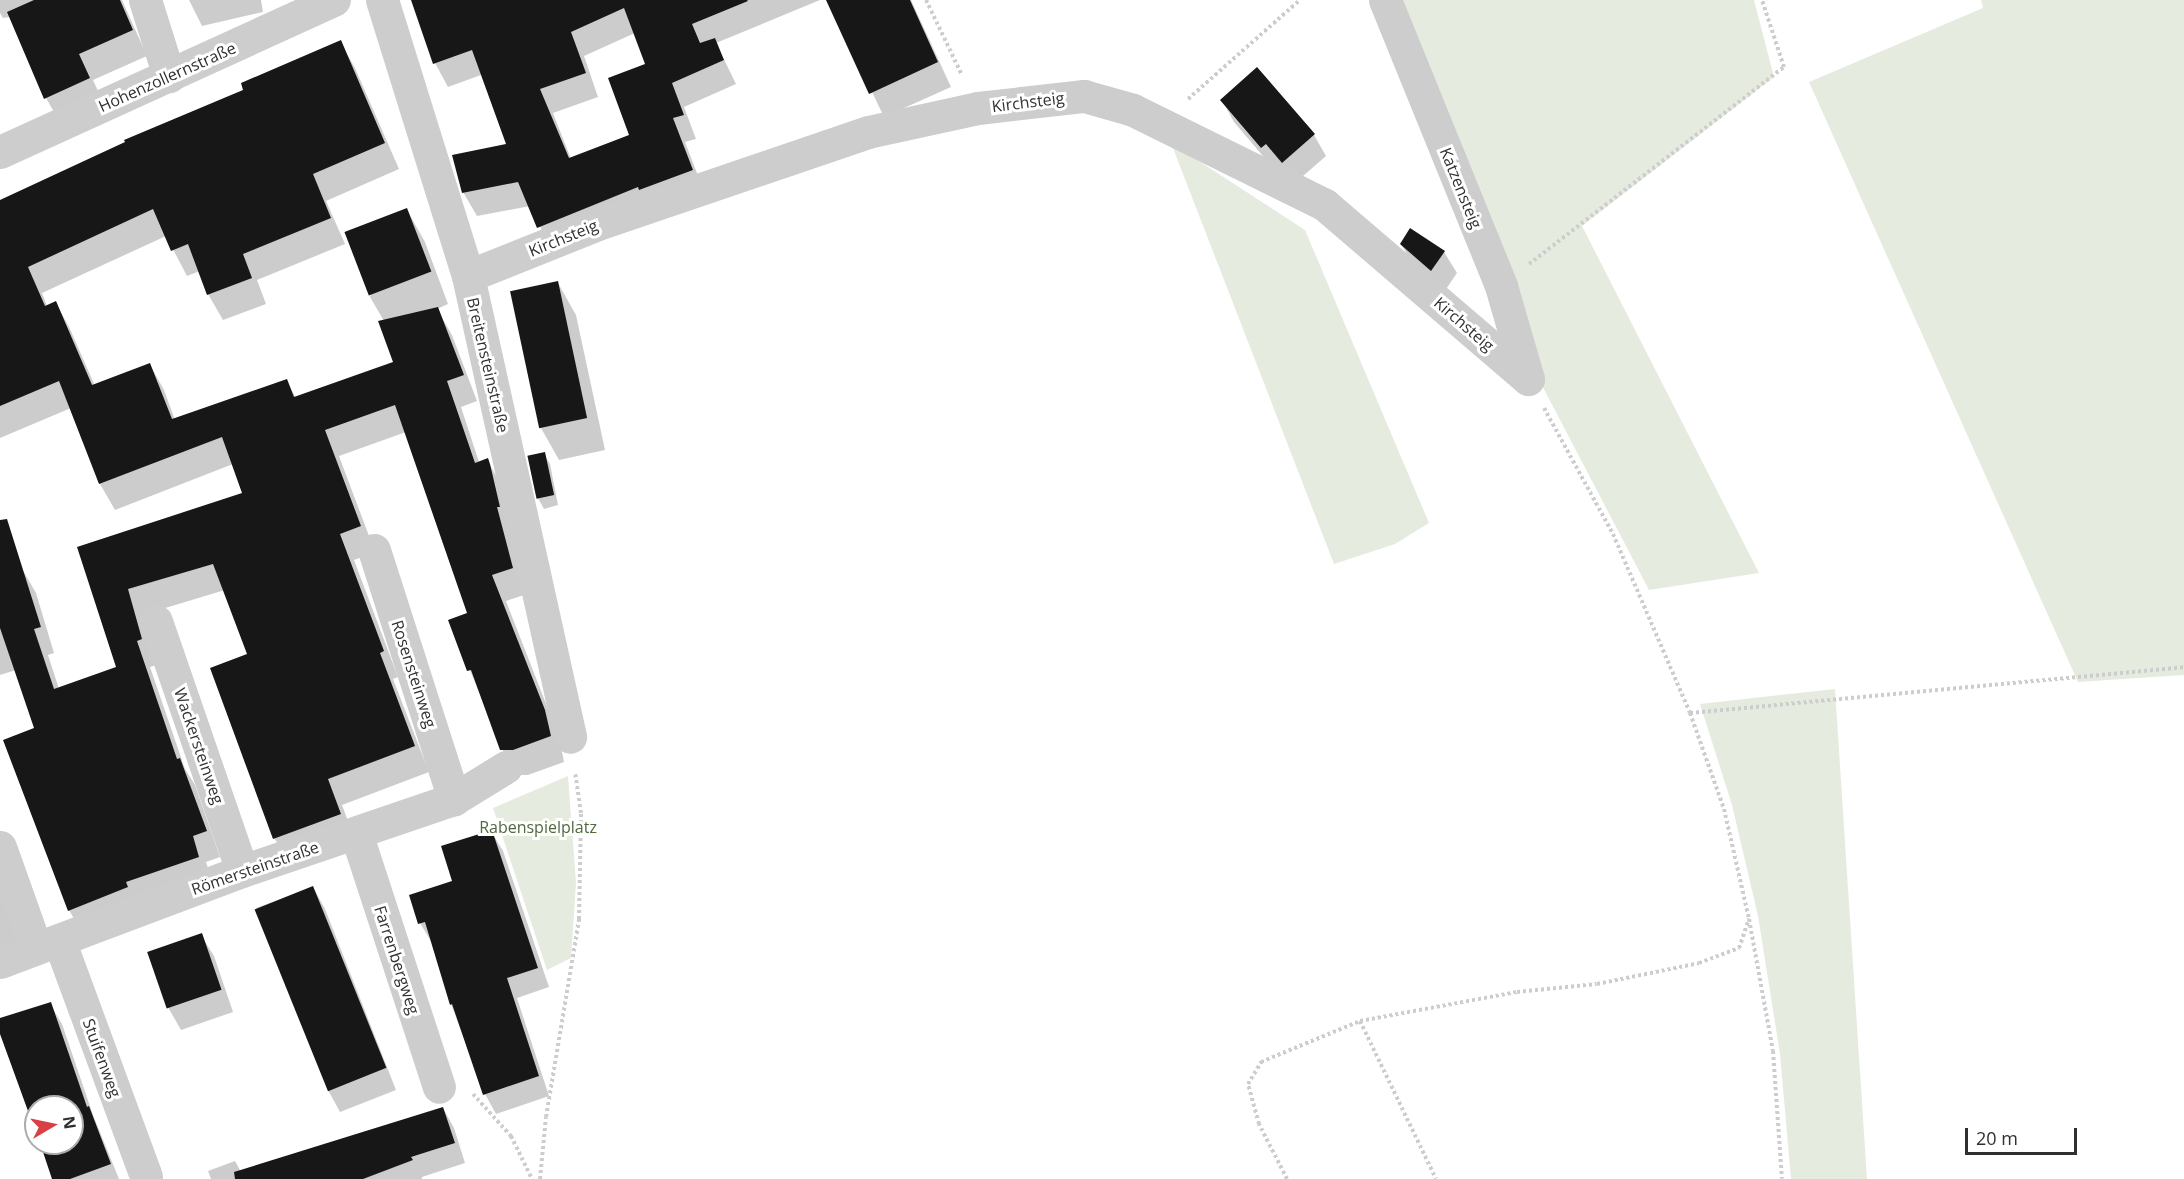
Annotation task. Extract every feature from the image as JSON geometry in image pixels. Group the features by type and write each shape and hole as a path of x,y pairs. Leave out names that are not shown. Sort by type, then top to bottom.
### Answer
{"street":[{"path":"145,0 169,76"},
{"name":"Hohenzollernstraße","path":"0,152 334,0"},
{"name":"Breitensteinstraße","path":"382,0 468,276 570,737"},
{"name":"Katzensteig","path":"1385,0 1501,286 1528,379"},
{"name":"Kirchsteig","path":"468,276 598,224 868,132 978,108 1084,96 1133,110 1325,205 1528,379"},
{"name":"Rosensteinweg","path":"374,550 454,799"},
{"name":"Wackersteinweg","path":"156,621 242,871"},
{"name":"Römersteinstraße","path":"0,962 242,871 454,799 506,767"},
{"name":"Farrenbergweg","path":"356,833 439,1087"},
{"name":"Stuifenweg","path":"0,847 47,944 146,1176"}],"path":[{"path":"926,0 978,108"},
{"path":"1161,123 1300,0"},
{"path":"1501,286 1784,67 1762,0"},
{"path":"1528,379 1613,534 1690,713 1725,809 1749,919 1773,1051 1782,1179"},
{"path":"1690,713 2184,667"},
{"path":"540,1179 546,1117 579,919 580,813 570,737"},
{"path":"1287,1179 1259,1124 1248,1084 1261,1062 1360,1021 1517,992 1597,984 1699,963 1739,948 1749,919"},
{"path":"1360,1021 1436,1179"},
{"path":"439,1087 461,1082 511,1136 532,1179"}],"green space":[{"path":"1397,0 1754,0 1774,77 1582,226 1759,573 1649,590 1536,374"},
{"path":"1981,0 2184,0 2184,675 2078,682 1809,82 1983,8"},
{"path":"1171,143 1305,230 1429,523 1395,544 1334,564"},
{"path":"1835,689 1867,1179 1791,1179 1780,1054 1758,916 1732,805 1700,704"},
{"name":"Rabenspielplatz","path":"568,776 576,883 571,958 547,970 493,808"}],"building":[{"path":"34,0 120,0 133,30 79,54 90,78 44,99 7,12"},
{"path":"411,0 748,1 692,24 700,43 715,38 724,60 672,83 684,115 673,118 693,170 639,190 638,187 537,228 518,182 462,193 452,155 506,144 472,50 433,64","holes":["624,8 645,64 608,78 629,135 569,158 540,89 586,73 571,32"]},
{"path":"826,0 910,0 938,62 869,94"},
{"path":"341,40 385,143 313,174 331,218 243,254 252,278 207,295 188,244 171,251 153,209 28,267 45,306 56,301 92,385 150,363 172,419 287,379 294,397 393,362 378,321 438,307 464,375 447,381 475,463 488,458 500,507 497,507 513,568 492,575 545,710 551,736 513,750 500,750 471,670 467,671 448,620 467,613 395,405 325,430 361,526 340,534 384,651 380,653 415,746 328,779 341,814 273,839 210,668 247,654 213,564 128,589 142,639 137,641 177,759 180,758 207,831 193,836 199,857 126,882 128,887 68,911 3,740 34,728 0,628 0,520 7,519 41,627 34,629 54,689 116,667 77,547 242,493 222,437 99,484 59,381 0,406 0,200 125,142 124,140 243,90 241,83"},
{"path":"1257,67 1315,134 1282,163 1266,144 1261,148 1220,100"},
{"path":"407,208 431,271 369,295 344,232"},
{"path":"1410,228 1445,251 1431,271 1400,244"},
{"path":"558,281 587,418 539,428 510,291"},
{"path":"545,452 554,495 537,499 527,456"},
{"path":"492,830 538,968 507,978 539,1076 483,1095 452,1004 450,1005 425,922 418,924 409,895 452,881 441,846"},
{"path":"313,886 386,1068 328,1091 255,910"},
{"path":"202,933 222,990 167,1009 147,952"},
{"path":"51,1002 83,1095 24,1095 24,1100 0,1034 0,1018"},
{"path":"84,1098 111,1164 70,1179 52,1179 44,1155 84,1155"},
{"path":"443,1107 455,1143 411,1157 413,1160 363,1179 235,1179 234,1172"}]}
